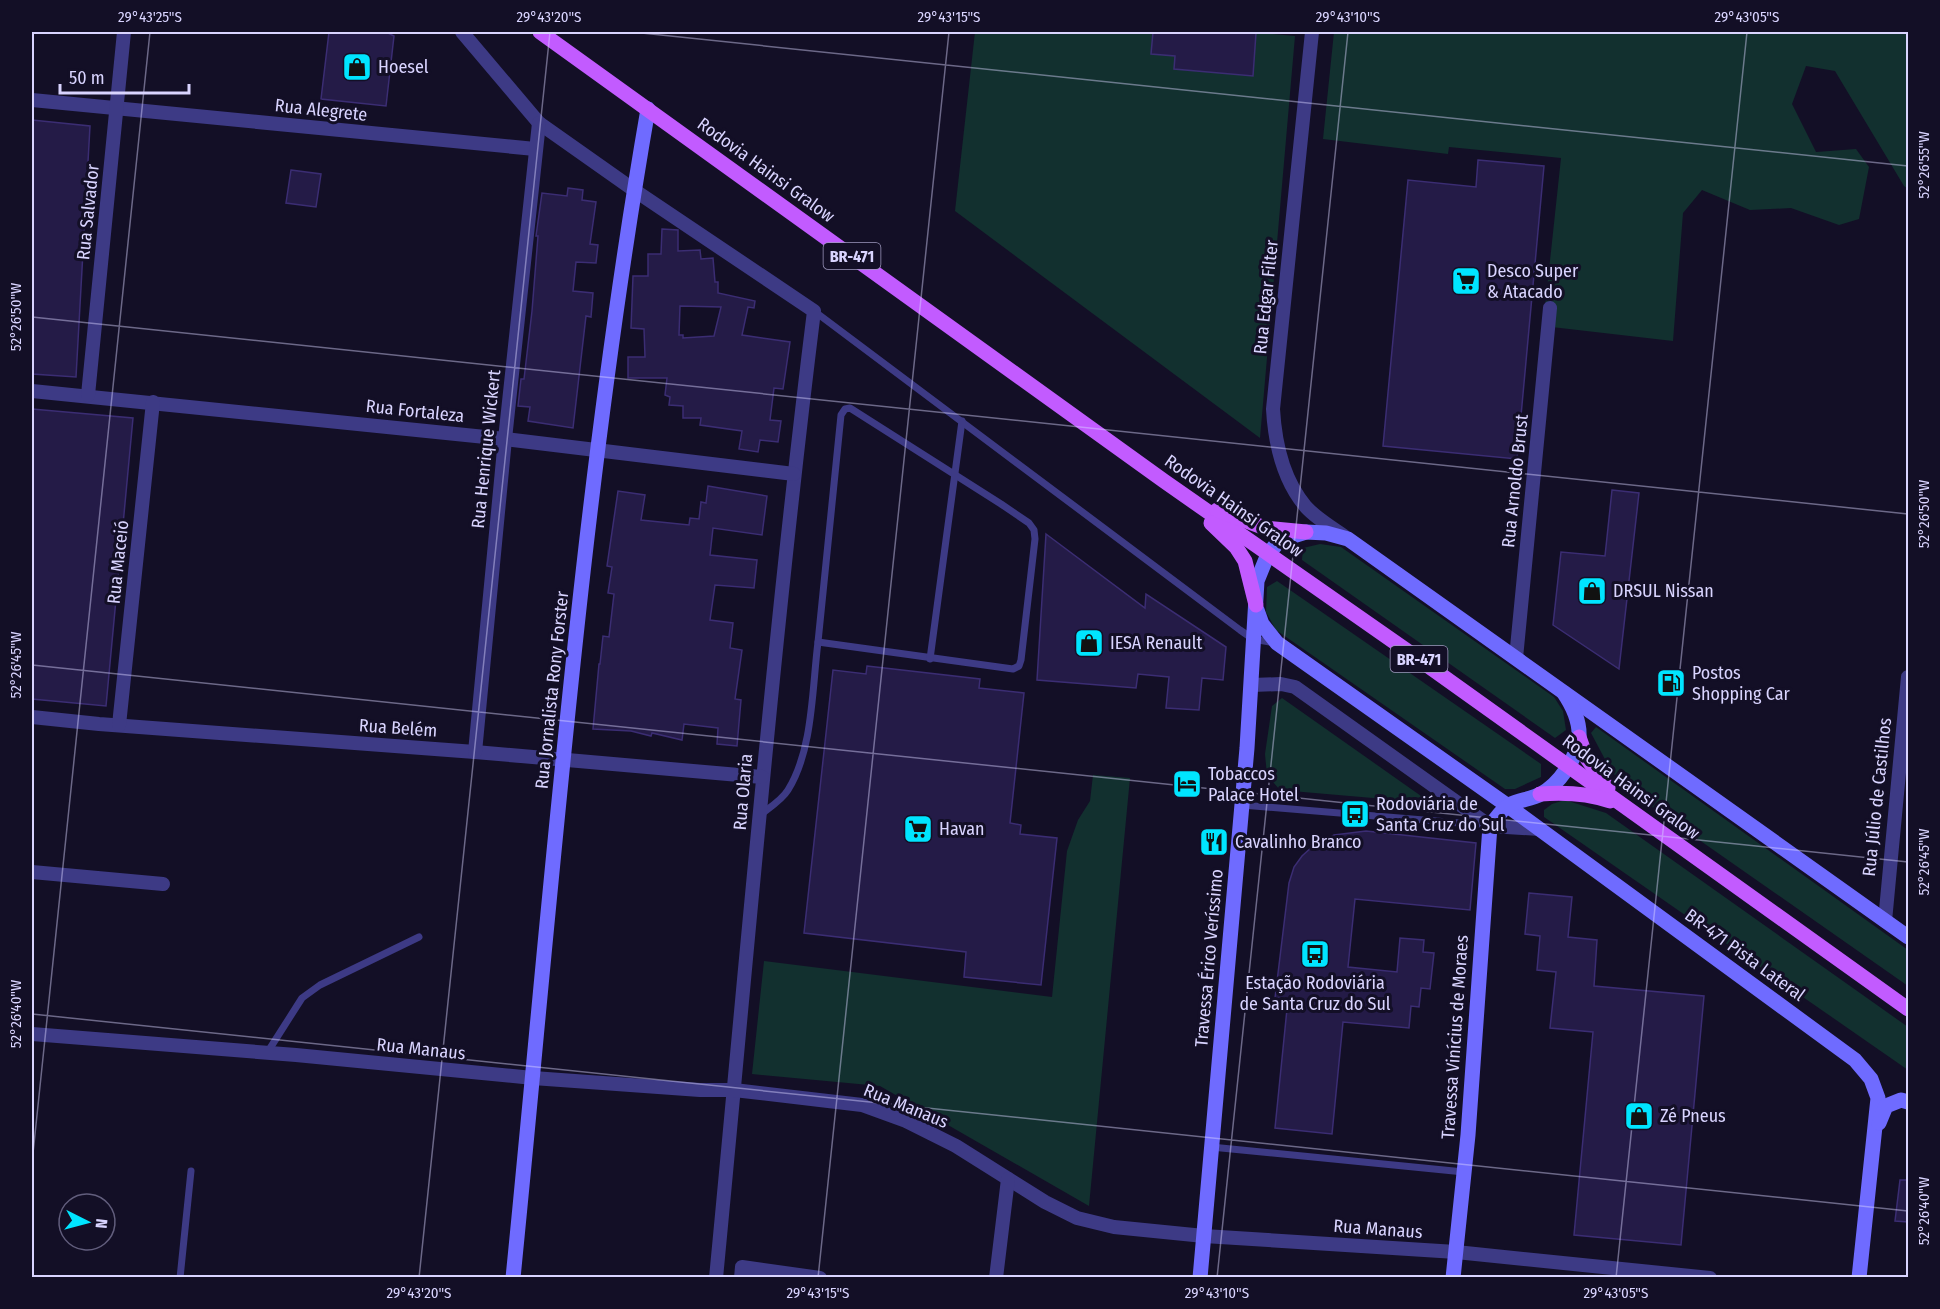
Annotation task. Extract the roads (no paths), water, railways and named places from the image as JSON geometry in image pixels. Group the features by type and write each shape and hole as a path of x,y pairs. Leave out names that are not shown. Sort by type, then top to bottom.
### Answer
{"main road":[{"name":"Rodovia Hainsi Gralow","path":"540,32 1164,481 1908,1009"},
{"path":"1164,481 1222,513 1241,520 1265,528 1306,532"},
{"path":"1164,481 1236,547 1245,561 1256,605"},
{"path":"1579,737 1586,757 1603,783 1627,808"},
{"path":"1540,794 1562,792 1596,796 1627,808"}],"street":[{"name":"Rua Salvador","path":"88,395 124,32"},
{"path":"462,32 539,123 814,311"},
{"name":"Rua Edgar Filter","path":"1312,32 1273,409 1274,434 1281,459 1298,496 1307,508 1348,539"},
{"name":"Rua Alegrete","path":"32,100 535,149"},
{"name":"Rua Jornalista Rony Forster","path":"513,1278 596,449 648,109"},
{"name":"Rua Henrique Wickert","path":"475,752 505,438 539,123"},
{"name":"Rua Arnoldo Brust","path":"1516,658 1550,308"},
{"name":"Rua Olaria","path":"716,1278 762,777 814,311"},
{"name":"Rua Fortaleza","path":"32,391 505,438 794,474"},
{"name":"Rua Maceió","path":"119,725 153,402"},
{"path":"1268,554 1280,540 1306,532 1326,533 1348,539 1562,689 1908,938"},
{"name":"Travessa Érico Veríssimo","path":"1200,1278 1252,685 1257,581 1268,554"},
{"path":"1256,605 1262,624 1277,643"},
{"name":"BR-471 Pista Lateral","path":"1277,643 1540,829 1855,1060 1871,1079 1878,1098 1876,1131"},
{"name":"Rua Júlio de Castilhos","path":"1885,921 1908,676"},
{"path":"1252,685 1281,684 1295,687 1490,826 1540,829"},
{"path":"1490,826 1508,806 1540,794 1556,782 1568,766 1579,737 1578,725 1571,704 1562,689"},
{"name":"Rua Belém","path":"32,717 762,777"},
{"name":"Travessa Vinícius de Moraes","path":"1453,1278 1464,1172 1490,826"},
{"path":"32,872 163,884"},
{"name":"Rua Manaus","path":"32,1034 533,1078 700,1090 734,1090 862,1105 906,1121 956,1146 1045,1202 1077,1218 1114,1227 1203,1236 1456,1252 1710,1278"},
{"path":"1859,1278 1876,1131 1886,1106 1901,1100 1908,1102"},
{"path":"996,1278 1008,1179"},
{"path":"741,1278 742,1267 820,1278"}],"lane":[{"path":"814,311 1253,639 1277,643"},
{"path":"759,816 787,793 799,769 807,739 842,415 845,409 850,408 872,420 954,472 1020,517 1034,530 1035,539 1022,660 1019,666 1013,669 818,642"},
{"path":"930,658 962,421"},
{"path":"1242,805 1490,826"},
{"path":"267,1053 302,998 320,985 419,937"},
{"path":"1211,1147 1464,1172"},
{"path":"180,1278 191,1171"}],"place":[{"name":"Hoesel","path":"357,67"},
{"name":"Desco Super & Atacado","path":"1466,281"},
{"name":"DRSUL Nissan","path":"1592,591"},
{"name":"IESA Renault","path":"1089,643"},
{"name":"Postos Shopping Car","path":"1671,683"},
{"name":"Tobaccos Palace Hotel","path":"1187,784"},
{"name":"Rodoviária de Santa Cruz do Sul","path":"1355,814"},
{"name":"Havan","path":"918,829"},
{"name":"Cavalinho Branco","path":"1214,842"},
{"name":"Estação Rodoviária de Santa Cruz do Sul","path":"1315,954"},
{"name":"Zé Pneus","path":"1639,1116"}]}
